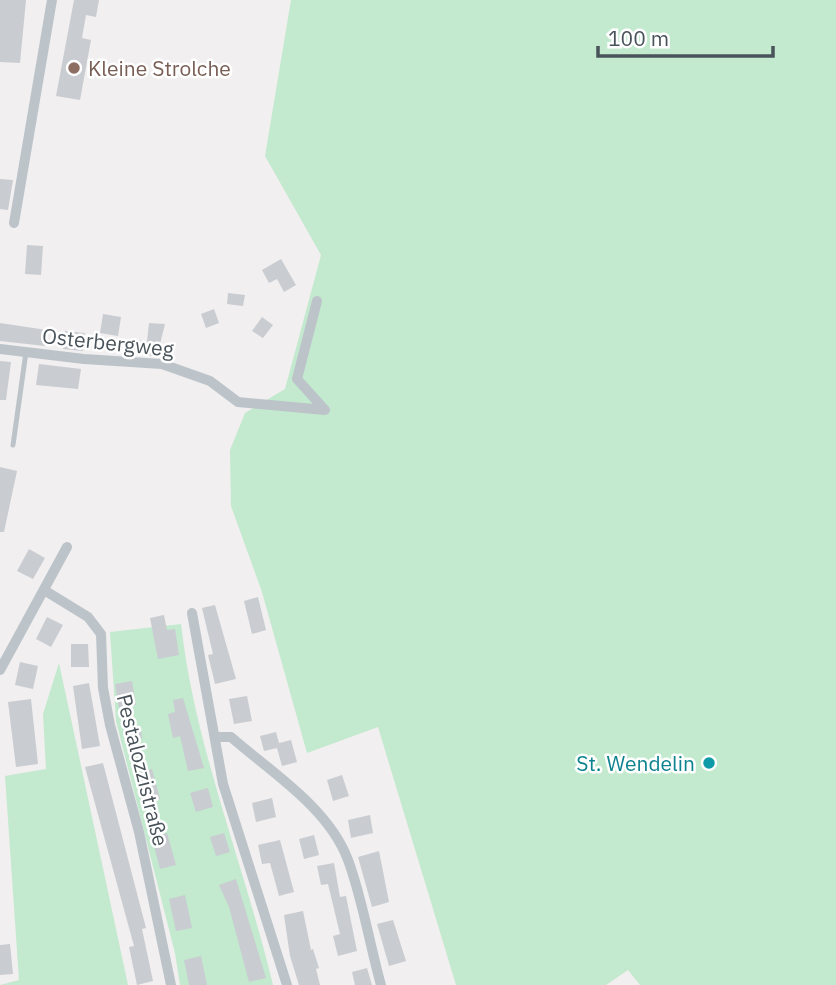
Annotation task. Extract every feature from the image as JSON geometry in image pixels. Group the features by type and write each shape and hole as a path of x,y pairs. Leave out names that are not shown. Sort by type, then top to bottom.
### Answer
{"street":[{"path":"13,223 52,0"},
{"name":"Osterbergweg","path":"0,349 162,364 211,381 238,402 325,410 298,379 317,301"},
{"path":"0,670 67,547"},
{"name":"Pestalozzistraße","path":"44,590 88,617 101,634 103,688 110,725 139,832 171,985"},
{"path":"192,613 223,784 287,985"},
{"path":"215,737 230,737 315,811 334,833 348,859 381,985"}],"lane":[{"path":"13,445 26,352"}],"green space":[{"path":"291,0 836,0 836,985 640,985 628,970 606,985 456,985 378,727 307,753 262,592 231,506 230,450 245,413 285,389 321,255 265,156"},
{"path":"181,624 197,716 273,985 180,985 175,953 116,721 110,632"},
{"path":"59,663 128,985 0,985 19,980 5,776 46,769 43,714"}],"building":[{"path":"0,0 26,0 20,63 0,62"},
{"name":"Kleine Strolche","path":"74,0 99,0 96,17 86,15 82,38 91,40 80,100 56,96"},
{"path":"0,179 13,180 8,210 0,209"},
{"path":"27,245 43,246 41,275 25,274"},
{"path":"281,259 296,285 284,292 277,279 269,283 262,270"},
{"path":"228,293 245,295 243,306 227,304"},
{"path":"214,309 219,323 206,328 201,314"},
{"path":"103,314 121,317 118,336 100,333"},
{"path":"262,317 273,325 263,338 252,331"},
{"path":"0,323 47,330 45,346 0,341"},
{"path":"149,323 165,324 157,356 130,354 131,340 147,341"},
{"path":"65,331 85,333 83,351 63,349"},
{"path":"0,361 11,362 6,400 0,400"},
{"path":"39,364 81,369 78,389 36,385"},
{"path":"0,467 17,471 4,532 0,532"},
{"path":"29,549 45,558 33,579 17,571"},
{"path":"258,597 266,630 252,634 244,601"},
{"path":"215,605 236,679 215,684 208,655 213,654 202,608"},
{"path":"164,615 167,630 175,629 179,655 158,659 150,618"},
{"path":"47,617 63,625 51,647 36,639"},
{"path":"71,644 88,644 89,667 71,667"},
{"path":"20,662 38,666 33,689 15,685"},
{"path":"132,681 136,705 119,708 115,684"},
{"path":"89,683 100,746 82,749 73,686"},
{"path":"247,696 252,721 234,724 229,699"},
{"path":"183,698 204,768 188,771 180,736 173,738 168,714 175,712 173,700"},
{"path":"31,699 38,764 16,767 8,702"},
{"path":"141,727 142,739 127,741 126,728"},
{"path":"276,732 279,743 291,740 297,762 282,766 277,748 264,751 260,736"},
{"path":"103,763 146,928 142,929 153,981 137,985 129,947 134,946 85,767"},
{"path":"152,769 160,799 142,804 135,773"},
{"path":"342,775 349,796 333,801 327,780"},
{"path":"208,788 213,807 196,812 190,793"},
{"path":"272,798 276,817 256,822 252,803"},
{"path":"370,815 373,833 351,838 348,820"},
{"path":"167,833 176,865 160,869 152,838"},
{"path":"224,833 230,852 216,856 210,837"},
{"path":"314,835 319,855 304,859 299,839"},
{"path":"280,840 294,892 279,896 270,863 262,864 258,845"},
{"path":"379,851 389,902 372,907 358,857"},
{"path":"334,863 340,897 346,896 357,951 338,956 333,936 340,934 328,884 321,885 317,866"},
{"path":"236,879 266,978 249,982 229,907 219,885"},
{"path":"185,895 192,928 176,931 169,899"},
{"path":"303,911 311,950 313,949 319,968 316,969 320,985 299,985 290,956 284,915"},
{"path":"393,920 406,961 389,966 377,924"},
{"path":"10,944 13,974 0,975 0,945"},
{"path":"201,956 207,985 189,985 184,960"},
{"path":"367,968 372,985 355,985 352,972"}],"place":[{"name":"Kleine Strolche","path":"74,68"},
{"name":"St. Wendelin","path":"709,763"}]}
